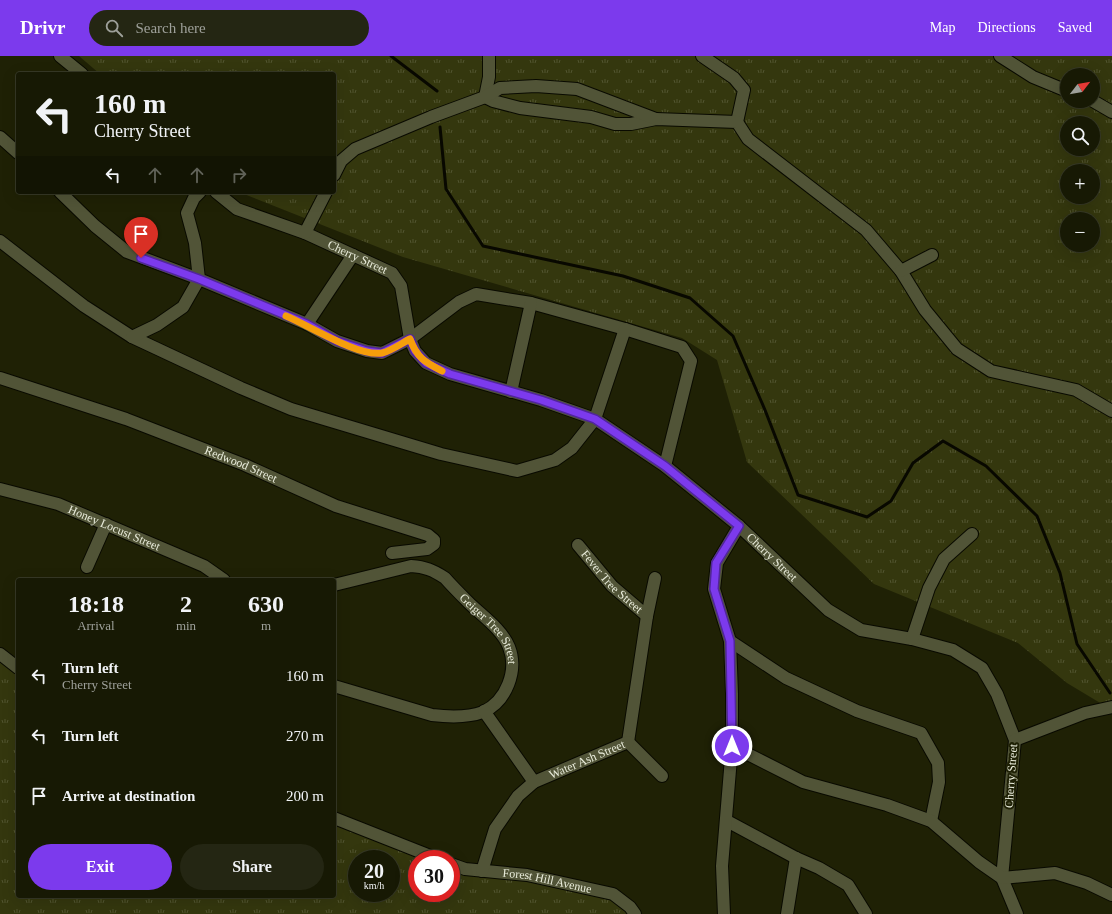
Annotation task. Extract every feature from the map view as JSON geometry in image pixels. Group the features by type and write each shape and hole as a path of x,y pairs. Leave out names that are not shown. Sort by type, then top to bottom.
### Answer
{"street":[{"path":"60,56 80,72"},
{"path":"485,97 489,77 489,56"},
{"path":"702,56 734,78 744,90 737,122 748,139 866,230 901,271 925,310 957,349 991,371 1076,390 1112,411"},
{"path":"1000,56 1033,77 1060,88"},
{"path":"336,171 341,161 356,149 431,117 485,97 500,88 536,86 577,89 656,119"},
{"path":"485,97 493,101 520,108 591,117 615,124 631,124 656,119 737,122"},
{"path":"1100,103 1112,112"},
{"path":"0,137 16,151"},
{"path":"62,194 95,226 127,252 199,279 307,324 337,341 367,351 382,353 410,339 459,302 476,294 531,303 625,329 682,347 691,361 665,466"},
{"path":"132,337 157,325 182,307 199,279 195,243 187,213 194,198 198,194"},
{"name":"Cherry Street","path":"218,194 236,209 305,233 392,274 401,286 410,339 415,351 426,363 450,374 541,400 595,419 665,466 739,526 828,610 861,630 912,639 953,650 982,668 997,694 1015,740 1002,878 1017,914"},
{"path":"305,233 325,194"},
{"path":"0,241 84,306 132,337 291,409 441,454 517,471 555,460 572,448 595,419 625,329"},
{"path":"307,324 354,255"},
{"path":"901,271 932,255"},
{"path":"510,392 531,303"},
{"name":"Redwood Street","path":"0,378 126,419 245,465 336,506 428,535 434,540 434,544 427,549 392,554"},
{"name":"Honey Locust Street","path":"0,489 58,504 204,566 221,578"},
{"path":"87,566 106,524"},
{"path":"724,914 722,866 727,821 732,746 730,641 714,589 716,563 739,526"},
{"path":"912,639 929,588 944,559 972,534"},
{"name":"Fever Tree Street","path":"578,545 612,586 647,616"},
{"name":"Geiger Tree Street","path":"336,585 411,566 434,570 445,578 501,634 509,647 512,674 507,690 499,700 484,711 464,716 449,717 432,715 336,687"},
{"name":"Water Ash Street","path":"482,871 495,829 518,796 534,782 628,742 647,616 655,578"},
{"path":"730,641 786,678 857,711 921,733 938,763 939,782 931,821"},
{"path":"0,654 16,666"},
{"path":"1015,740 1085,713 1112,707"},
{"path":"484,711 534,782"},
{"path":"628,742 662,776"},
{"path":"732,746 803,782 887,805 931,821 979,862 1002,878 1055,873 1087,883 1112,896"},
{"path":"336,819 415,850"},
{"path":"727,821 796,858 819,868 848,885 866,914"},
{"path":"787,914 796,858"},
{"name":"Forest Hill Avenue","path":"460,867 482,871 527,875 613,894 630,907 635,914"}],"green space":[{"path":"79,56 1112,56 1112,710 1067,683 1018,643 874,584 747,462 717,360 682,338 403,257 244,194 336,194 336,72 98,72"},
{"path":"0,654 16,666 16,898 336,898 336,819 415,850 408,850 408,902 460,902 460,866 613,894 635,914 0,914"}],"waterway":[{"path":"391,56 437,91"},
{"path":"440,127 446,189 483,246 623,276 690,298 733,336 765,410 798,495 867,517 891,501 913,463 943,441 986,466 1037,516 1060,573 1077,644 1110,693"}],"slow traffic":[{"path":"286,316 307,324 337,341 367,351 382,353 410,339 415,351 426,363 442,371"}],"route":[{"path":"141,258 199,279 307,324 337,341 367,351 382,353 410,339 415,351 426,363 450,374 541,400 595,419 665,466 739,526 716,563 714,589 730,641 732,746"}]}
